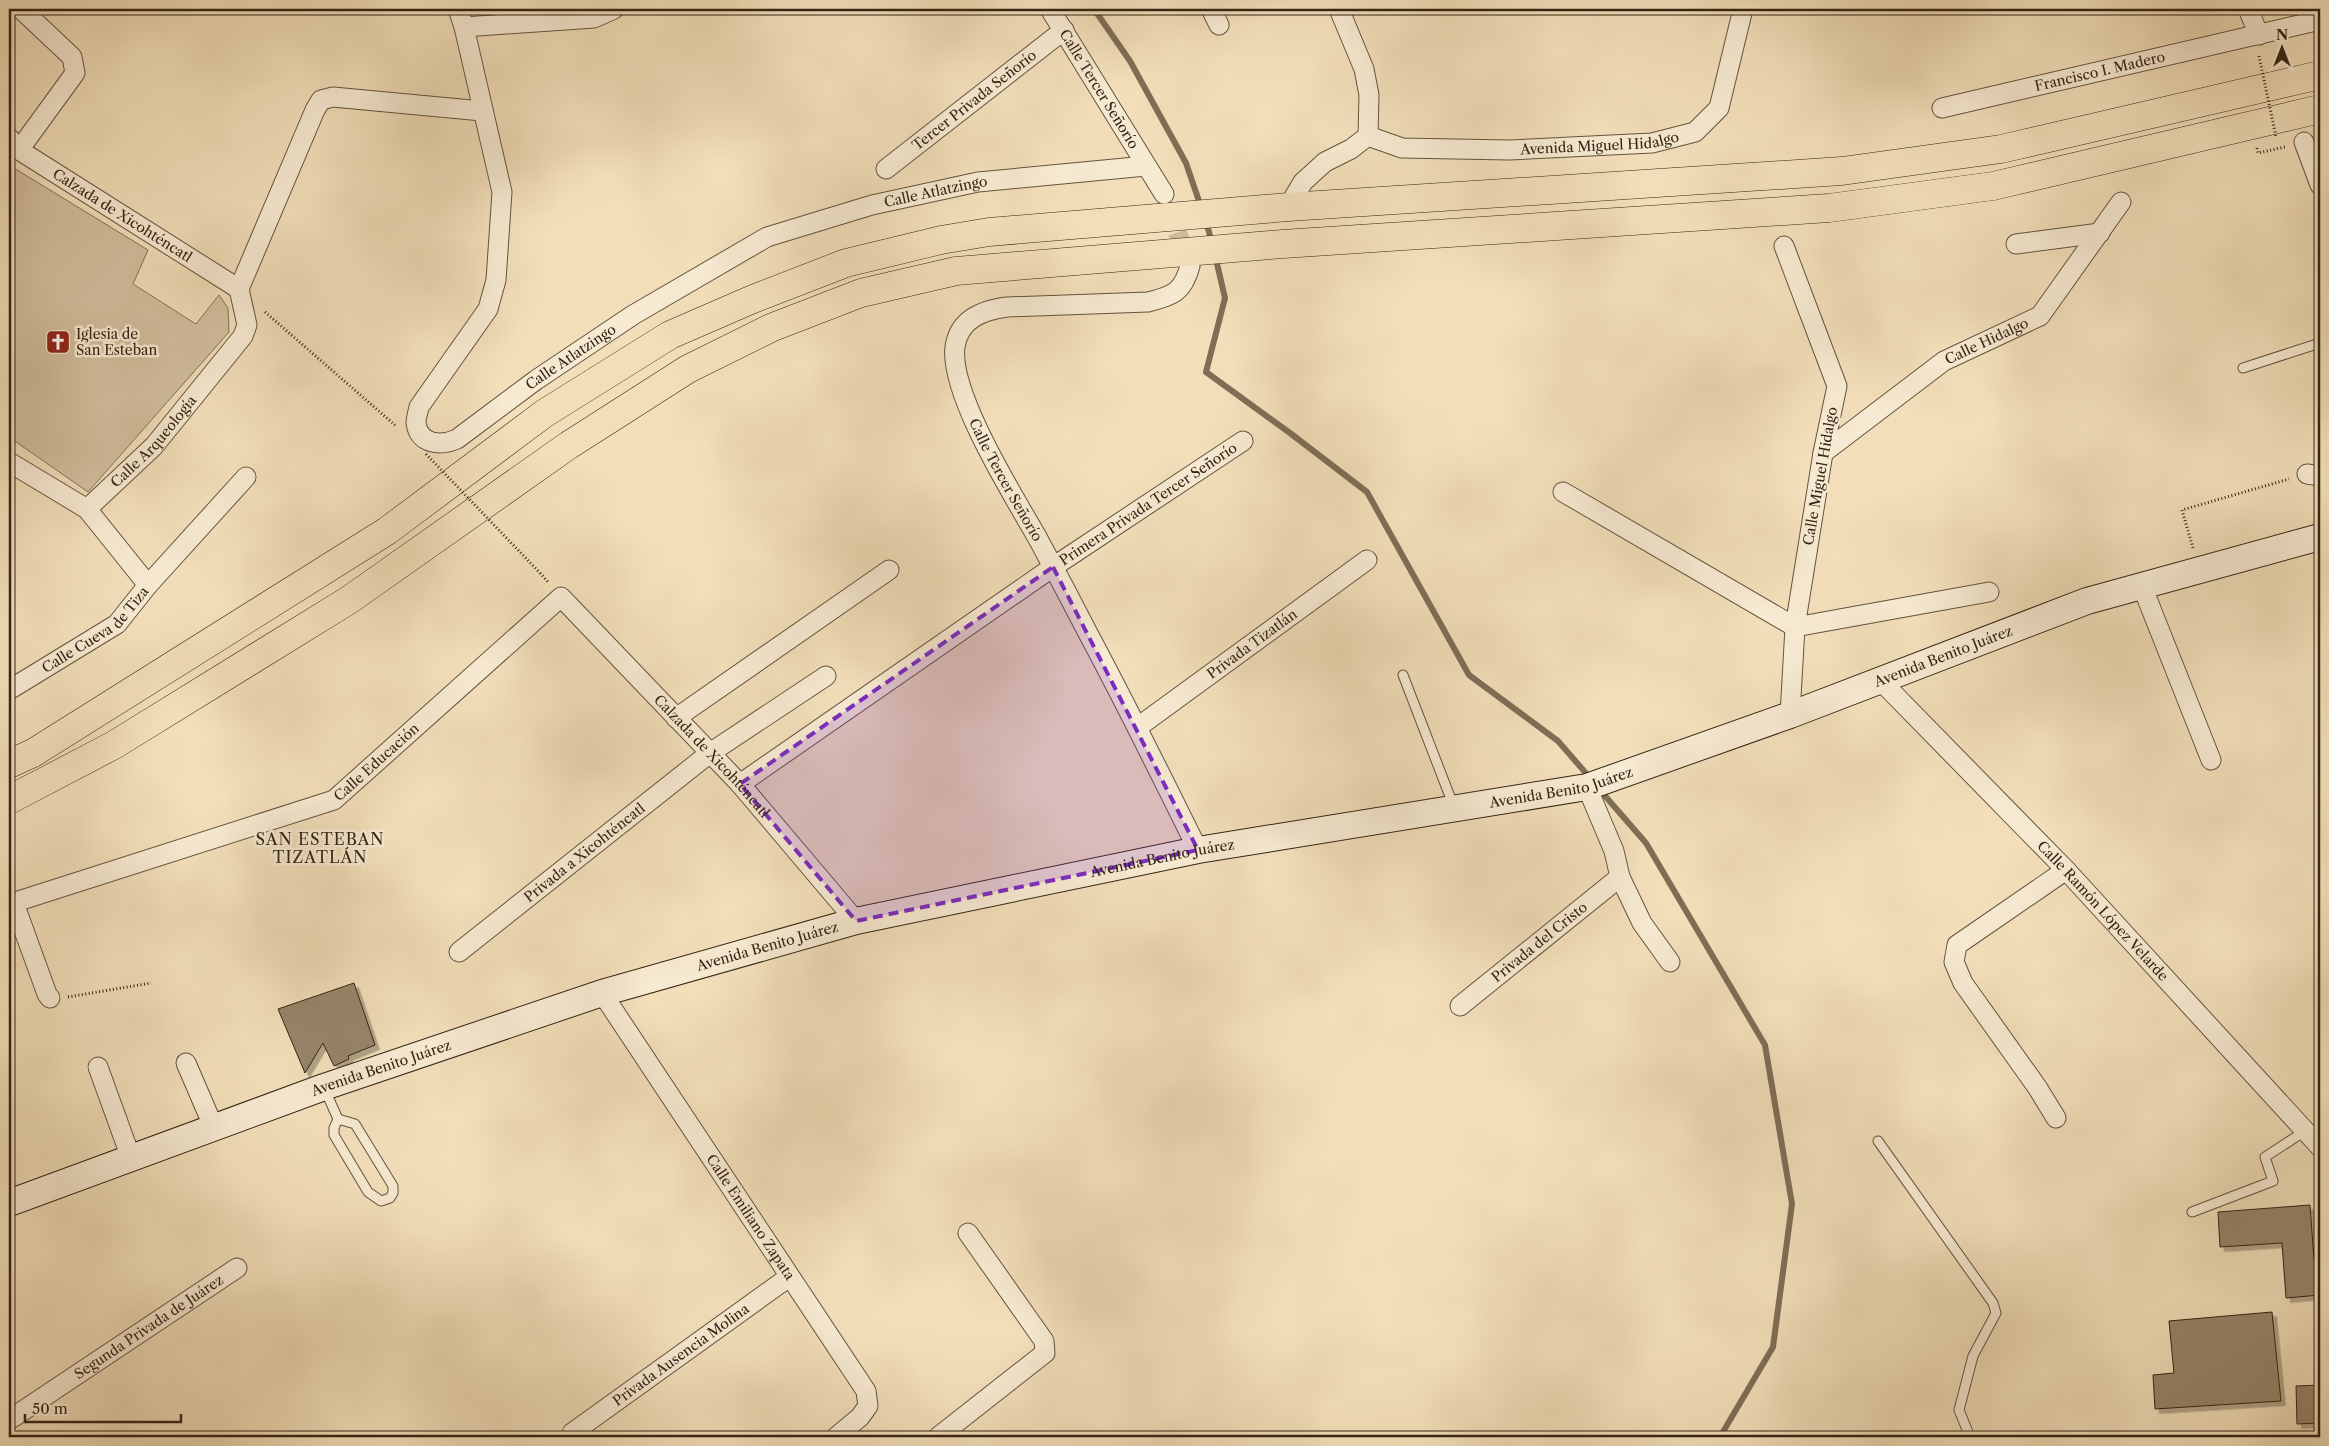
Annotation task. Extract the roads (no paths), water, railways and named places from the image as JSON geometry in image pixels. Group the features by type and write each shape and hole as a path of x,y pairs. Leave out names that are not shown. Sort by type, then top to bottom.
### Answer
{"highway":[{"path":"9,764 33,753 387,531 544,413 670,335 734,307 846,263 989,232 1288,207 1842,171 2001,149 2320,74"},
{"path":"9,800 114,745 349,600 569,445 688,369 773,327 861,293 956,271 1283,244 1829,208 1993,186 2320,109"}],"main road":[{"name":"Avenida Benito Juárez","path":"9,1202 324,1087 602,993 856,921 1198,850 1454,807 1587,787 1790,715 2087,601 2320,537"}],"street":[{"path":"14,144 75,73 72,58 21,9"},
{"name":"Calle Atlatzingo","path":"458,9 464,27 502,192 496,280 488,310 419,407 416,422 421,435 432,443 445,444 457,439 536,380 633,315 767,237 872,204 978,182 1146,166"},
{"path":"464,27 594,18 614,9"},
{"name":"Calle Tercer Señorío","path":"1050,9 1164,194"},
{"path":"1288,207 1303,182 1325,162 1351,149 1368,136 1369,95 1364,68 1339,9"},
{"name":"Avenida Miguel Hidalgo","path":"1368,136 1402,148 1509,150 1652,143 1695,132 1719,108 1743,9"},
{"path":"2248,9 2259,35"},
{"name":"Francisco I. Madero","path":"1942,108 2320,20"},
{"name":"Tercer Privada Señorío","path":"886,169 1064,30"},
{"path":"238,289 321,100 333,97 482,111"},
{"path":"2304,142 2320,185"},
{"name":"Calzada de Xicohténcatl","path":"14,144 238,289"},
{"name":"Calle Hidalgo","path":"1823,453 1944,361 2040,316 2121,202"},
{"path":"2016,244 2100,233"},
{"name":"Calle Miguel Hidalgo","path":"1784,246 1837,386 1823,453 1795,627 1790,715"},
{"name":"Calle Tercer Señorío","path":"1190,266 1186,280 1179,289 1166,297 1148,302 1008,307 988,310 971,318 961,330 955,347 957,370 963,394 991,455 1138,727 1198,850"},
{"name":"Calle Arqueología","path":"88,509 154,446 243,336 247,325 238,289"},
{"name":"Primera Privada Tercer Señorío","path":"740,784 1053,567 1243,441"},
{"path":"9,462 88,509"},
{"path":"148,585 246,477"},
{"path":"1563,492 1795,627 1989,592"},
{"name":"Calle Cueva de Tiza","path":"9,690 117,624 148,585 88,509"},
{"name":"Privada Tizatlán","path":"1138,727 1366,560"},
{"path":"676,718 888,570"},
{"path":"2142,586 2211,760"},
{"name":"Calzada de Xicohténcatl","path":"561,597 740,784 856,921"},
{"name":"Calle Educación","path":"11,904 334,800 561,597"},
{"name":"Privada a Xicohténcatl","path":"459,952 710,753 826,676"},
{"name":"Calle Ramón López Velarde","path":"1880,680 2066,870 2320,1147"},
{"path":"1587,787 1614,851 1620,877 1642,923 1670,962"},
{"path":"2056,1118 2037,1087 1963,983 1954,962 1957,945 2066,870"},
{"name":"Privada del Cristo","path":"1460,1006 1620,877"},
{"path":"11,904 46,994 50,998"},
{"name":"Calle Emiliano Zapata","path":"602,993 866,1392 868,1406 860,1417 836,1437"},
{"path":"186,1062 214,1128"},
{"path":"98,1067 131,1158"},
{"path":"938,1437 1046,1353 1044,1341 968,1233"},
{"name":"Segunda Privada de Juárez","path":"9,1420 237,1268"},
{"name":"Privada Ausencia Molina","path":"572,1432 789,1277"}],"lane":[{"path":"2243,368 2320,343"},
{"path":"1403,675 1454,807"},
{"path":"324,1087 338,1119 334,1128 334,1135 368,1192 381,1201 390,1198 394,1193 393,1186 354,1124 338,1119"},
{"path":"2192,1212 2273,1181 2265,1158 2305,1131"},
{"path":"1878,1141 1993,1304 1996,1314 1973,1356 1959,1410 1970,1437"}],"waterway":[{"path":"1094,9 1130,61 1186,163 1201,207"},
{"path":"1206,221 1212,243"},
{"path":"1215,255 1225,298 1206,372 1367,492 1469,675 1558,741 1591,779"},
{"path":"1599,789 1646,843 1765,1045 1792,1204 1773,1347 1720,1437"}],"tunnel":[{"path":"1168,206 1188,262"}],"place":[{"name":"Iglesia de San Esteban","path":"58,342"}],"district":[{"name":"SAN ESTEBAN TIZATLÁN","path":"320,848"}]}
